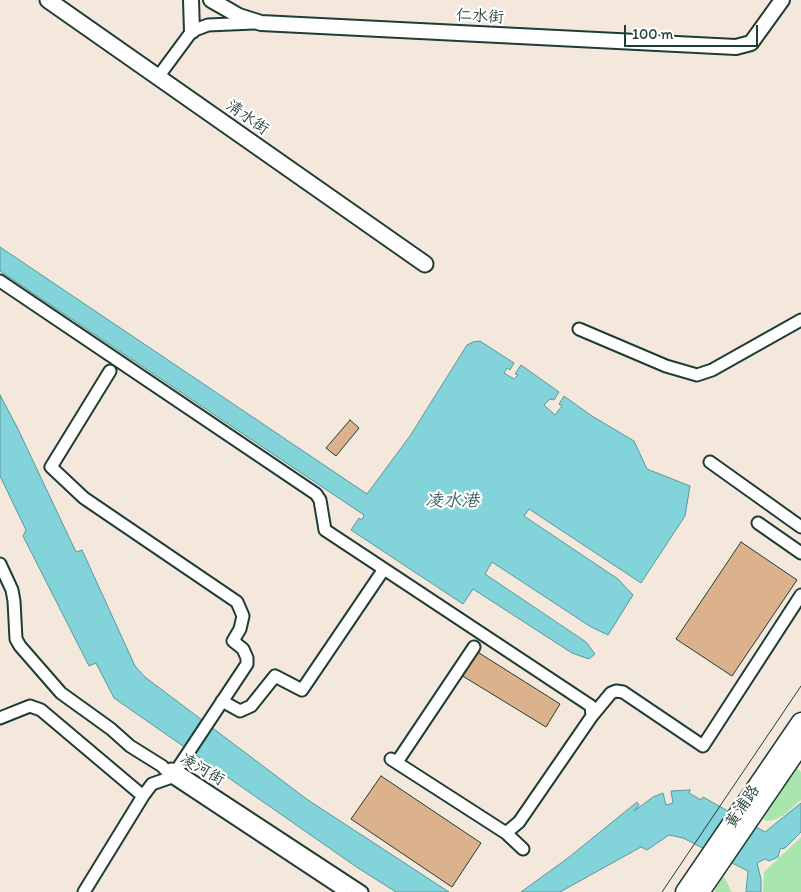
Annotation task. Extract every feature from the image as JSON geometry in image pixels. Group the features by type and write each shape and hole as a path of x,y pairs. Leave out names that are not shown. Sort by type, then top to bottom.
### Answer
{"highway":[{"name":"黄浦路","path":"700,892 801,722"},
{"name":"黄浦路","path":"746,814 800,748"},
{"name":"黄浦路","path":"685,892 709,877"}],"main road":[{"name":"清水街","path":"48,0 425,264"}],"street":[{"path":"191,0 192,31"},
{"name":"仁水街","path":"211,0 239,16 261,23 736,47 751,43 782,0"},
{"path":"158,77 192,31 208,25 261,23"},
{"path":"0,281 316,494 320,500 325,530 591,706 592,716"},
{"path":"579,329 666,366 697,375 712,370 801,320"},
{"path":"84,892 143,796 152,784 174,774 247,664 248,658 243,649 233,641 240,629 243,616 238,602 84,498 51,468 110,371"},
{"path":"710,462 801,527"},
{"path":"758,523 801,553"},
{"name":"凌河街","path":"0,564 13,596 16,639 61,693 111,729 130,746 346,892"},
{"path":"222,701 240,711 251,706 275,676 302,690 384,569"},
{"path":"506,833 519,822 592,716 611,693 616,691 623,692 703,746 801,595"},
{"path":"474,648 394,761 506,833 523,849"},
{"path":"0,718 30,706 41,710 143,796"},
{"name":"凌河街","path":"174,774 362,892"}],"green space":[{"path":"797,768 801,772 801,800 784,815 774,820 767,821 762,819"},
{"path":"801,837 801,892 763,892 764,872"},
{"path":"721,877 724,877 732,892 715,892"}],"water":[{"name":"凌水港","path":"0,247 367,494 410,436 467,345 480,341 514,363 510,370 507,368 504,373 514,379 518,375 515,374 521,365 559,392 554,400 550,399 544,405 555,415 562,406 559,404 564,396 592,416 634,441 647,469 690,486 685,516 641,583 529,509 524,516 618,579 633,595 608,635 591,627 492,562 485,574 586,642 595,654 589,659 572,653 473,589 463,604 351,530 359,518 362,520 364,515 0,271"},
{"path":"0,395 76,552 82,550 135,666 145,677 308,800 449,892 396,892 358,868 114,698 96,663 89,666 23,536 26,530 0,476"},
{"path":"690,790 689,793 701,800 703,797 765,832 801,803 801,832 785,848 780,849 778,857 769,861 765,859 757,863 761,879 761,892 746,892 748,871 683,838 669,835 647,850 641,847 560,892 521,892 568,858 637,802 639,805 634,811 653,797 663,793 666,805 673,803 671,791"}],"building":[{"path":"350,420 359,428 336,456 326,448"},
{"path":"741,542 797,580 732,676 676,639"},
{"path":"476,651 560,704 546,727 461,675"},
{"path":"381,776 481,843 452,887 351,819"}],"tram line":[{"path":"662,892 801,686"}]}
